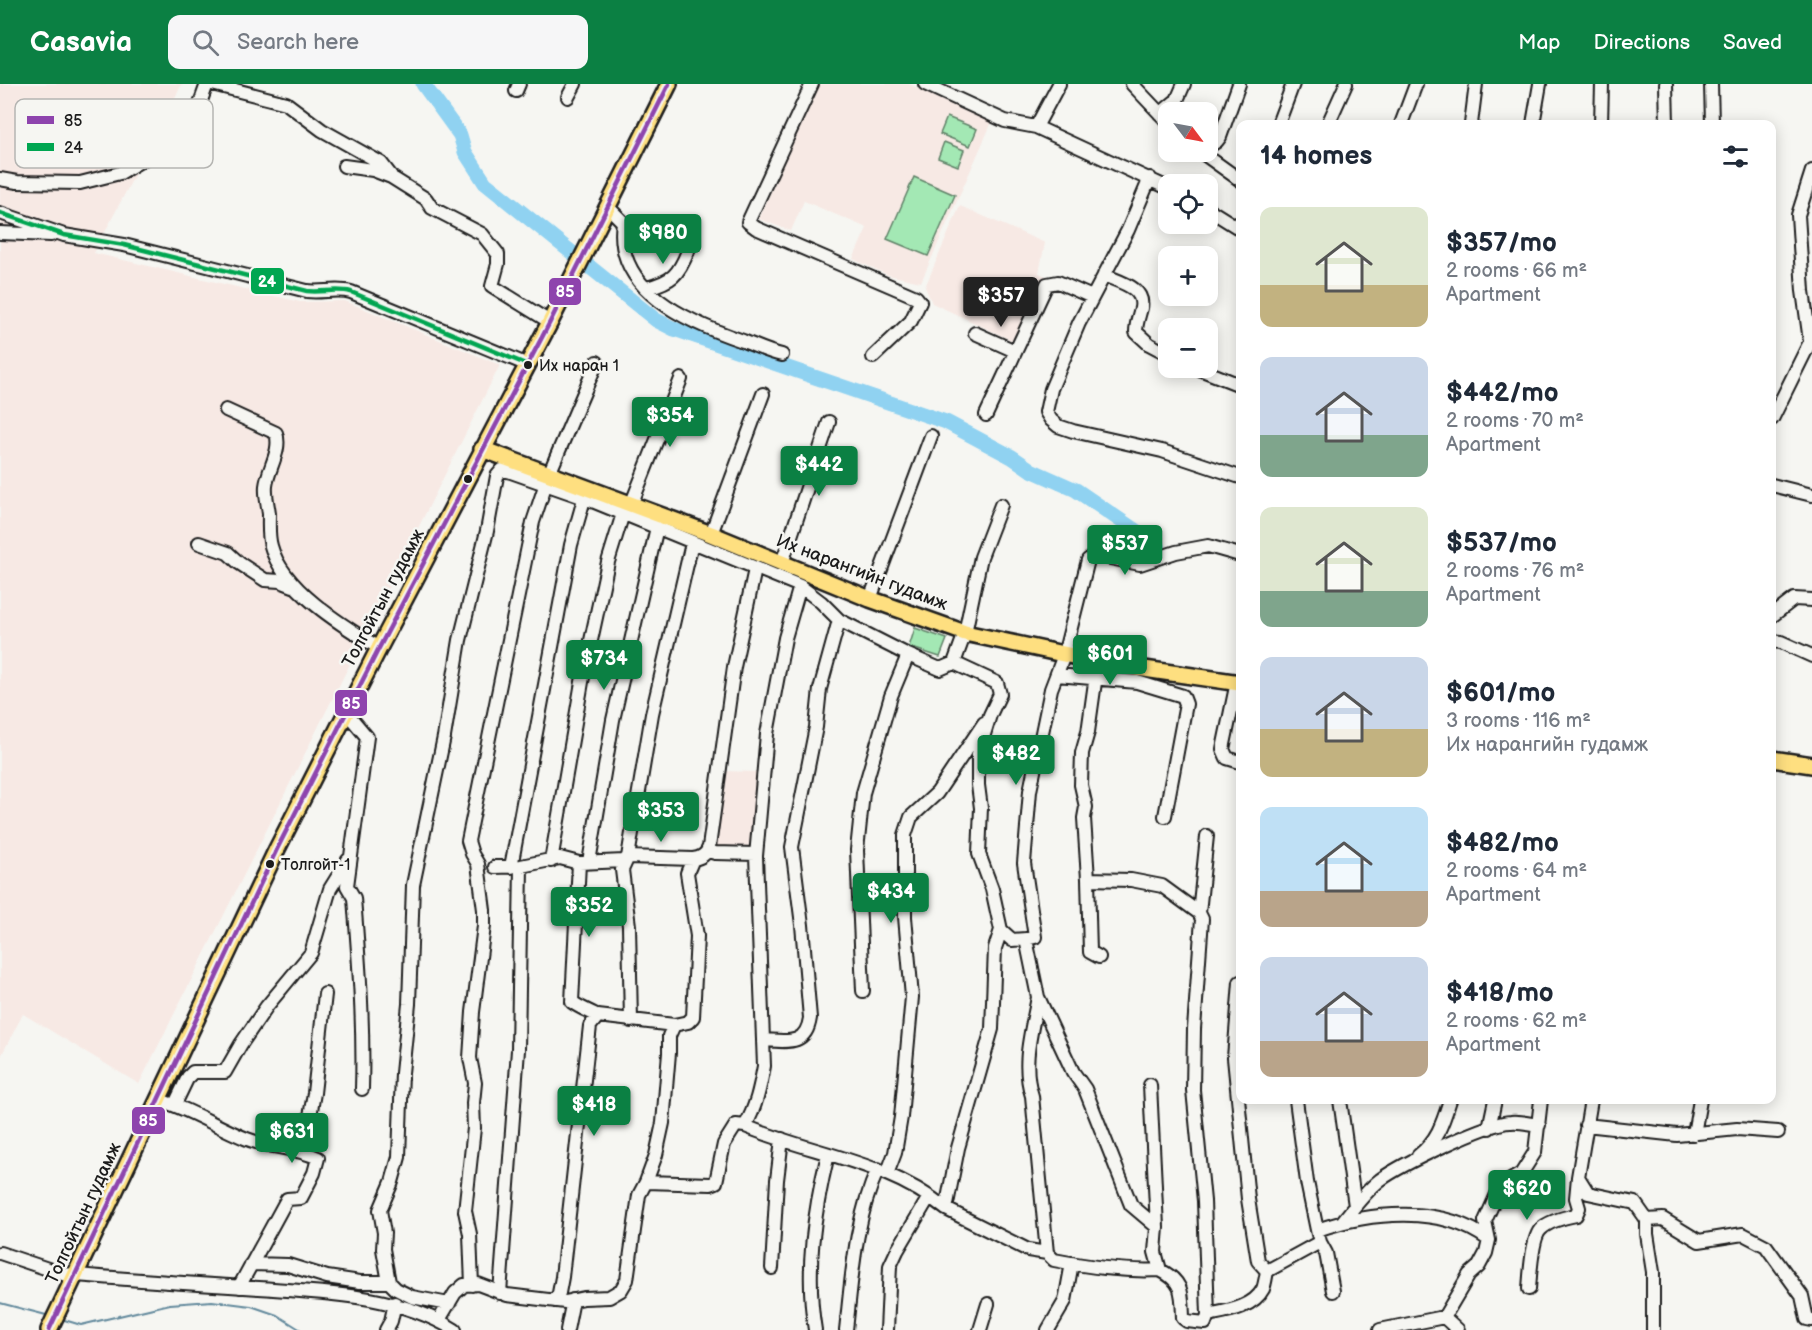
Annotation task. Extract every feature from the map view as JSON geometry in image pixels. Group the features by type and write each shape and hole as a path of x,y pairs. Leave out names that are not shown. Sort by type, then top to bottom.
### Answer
{"main road":[{"name":"Толгойтын гудамж","path":"49,1330 276,851 482,449 528,365 669,84"},
{"name":"Их нарангийн гудамж","path":"482,449 513,467 711,534 870,599 965,633 1064,655 1097,669 1139,675 1236,683"},
{"path":"1776,760 1812,765"}],"street":[{"path":"202,99 207,84"},
{"path":"212,84 285,104 322,130 381,163 392,177"},
{"path":"568,97 575,84"},
{"path":"813,84 748,222 756,228 916,297 920,302 911,321 873,357"},
{"path":"925,84 1005,121 1035,127 1158,182"},
{"path":"1035,127 1059,84"},
{"path":"1132,84 1158,112"},
{"path":"1176,102 1184,84"},
{"path":"1218,140 1239,84"},
{"path":"1280,120 1293,84"},
{"path":"1330,120 1346,84"},
{"path":"1402,120 1416,84"},
{"path":"1472,120 1476,84"},
{"path":"1534,120 1540,84"},
{"path":"1601,120 1602,84"},
{"path":"1666,84 1667,120"},
{"path":"1711,84 1712,120"},
{"path":"1215,162 1236,177"},
{"path":"344,166 373,170 392,177 426,199 432,208 482,234 498,254 498,264 492,286 550,322"},
{"path":"0,179 17,182 80,183 120,173 128,168"},
{"path":"1776,411 1811,340 1803,291 1798,215 1812,171"},
{"path":"1150,178 1128,230 1092,297 1051,388 1046,412 1058,426 1162,451 1236,476"},
{"path":"605,211 623,222 622,238 626,259 635,276 673,310 699,325 782,355"},
{"path":"0,213 64,235"},
{"path":"1218,215 1236,226"},
{"path":"0,233 64,235 124,245 307,291 344,290 528,365"},
{"path":"647,288 666,283 683,264 688,251"},
{"path":"1104,274 1135,289 1141,295 1142,304 1136,332 1158,349"},
{"path":"986,415 1047,284 1058,282 1092,297"},
{"path":"975,333 1015,351"},
{"path":"472,1285 470,1234 465,1211 474,1128 475,1083 470,1059 484,910 478,864 468,841 533,522 547,479 597,362"},
{"path":"1218,376 1236,383"},
{"path":"551,861 582,682 608,562 627,507 681,379"},
{"path":"711,534 763,394"},
{"path":"226,410 276,433 279,440 266,486 270,545 281,567 297,588 355,633 379,648"},
{"path":"782,563 829,422"},
{"path":"870,599 931,436"},
{"path":"449,1304 412,1297 396,1289 389,1282 383,1249 384,1233 380,1210 392,1182 399,1157 402,1073 409,1004 413,885 444,737 460,640 487,531 497,476 502,470 513,467"},
{"path":"1776,486 1812,495"},
{"path":"500,1293 518,1050 516,866 559,600 571,545 586,493"},
{"path":"627,507 657,527 692,543 800,586 839,620 940,669 954,663 965,633 981,557 1001,505"},
{"path":"657,527 613,720 584,862 580,870 572,1002 598,1016 674,1025 688,1023 693,1017 697,936 687,873 693,859"},
{"path":"199,543 228,553 238,563 265,580 280,581 297,588"},
{"path":"631,1021 629,926 622,870 628,857 652,714 692,543"},
{"path":"1001,930 1012,940 1035,937 1024,863 1030,791 1051,689 1064,655 1088,560 1095,555 1140,564 1176,552 1208,546 1236,554"},
{"path":"495,867 516,866 560,858 584,862 624,861 628,857 699,859 708,850 734,667 755,569"},
{"path":"745,1126 754,1111 764,1066 756,854 770,712 785,638 800,586"},
{"path":"1776,613 1794,599 1812,600"},
{"path":"763,1040 798,1039 805,1035 809,1027 802,925 792,847 816,727 820,689 839,620"},
{"path":"1776,642 1781,642 1812,656"},
{"path":"863,991 857,850 863,793 891,696 908,655"},
{"path":"946,1209 958,1148 992,1029 994,948 1001,930 992,889 979,854 981,808 978,785 978,754 990,715 1000,694 997,683 954,663"},
{"path":"1057,675 1097,669 1088,732 1082,753 1081,785 1086,807 1084,818 1090,952 1099,957"},
{"path":"1139,675 1183,696 1186,704 1165,816"},
{"path":"1236,695 1223,749 1227,758 1236,761"},
{"path":"346,712 367,737 347,886 354,898 362,1000 362,1089"},
{"path":"846,1330 854,1252 869,1187 883,1172 895,1153 901,1117 912,998 905,917 905,835 911,817 937,793 990,715"},
{"path":"1199,913 1207,836"},
{"path":"708,850 716,853 756,854"},
{"path":"175,1104 188,1077 193,1072 225,1072 267,1006 311,953 330,889 351,856"},
{"path":"1088,879 1131,880 1162,886 1199,913 1202,919 1194,1029 1193,1090 1204,1201 1201,1324"},
{"path":"1026,939 1038,997 1073,1072 1085,1089 1131,1205 1157,1227"},
{"path":"304,1151 314,1093 325,994"},
{"path":"1038,997 1027,1056 1028,1085 1032,1096 1047,1253"},
{"path":"555,1301 562,1278 590,1026 598,1016"},
{"path":"439,1320 455,1293 464,1285 478,1284 500,1293 555,1301 609,1298 621,1290 627,1280 639,1195 656,1155 663,1123 669,1036 674,1025"},
{"path":"1236,1033 1234,1058 1236,1078"},
{"path":"1150,1085 1157,1227 1155,1252 1160,1270"},
{"path":"158,1100 175,1104 248,1139 304,1151 318,1158 314,1173 301,1198 286,1199 239,1287"},
{"path":"1239,1104 1248,1199 1258,1261 1267,1271"},
{"path":"1297,1104 1307,1182 1319,1236 1326,1253 1333,1291"},
{"path":"1341,1104 1355,1206"},
{"path":"646,1182 711,1184 716,1182 724,1144 736,1125 745,1126 883,1172 946,1209 1028,1250 1047,1253 1054,1260 1132,1272 1160,1270 1172,1276 1179,1283 1183,1318 1201,1324 1248,1304 1263,1290 1267,1271 1343,1221 1380,1180 1424,1151 1442,1128 1449,1104"},
{"path":"1489,1128 1494,1104"},
{"path":"1380,1330 1444,1317 1469,1275 1479,1266 1486,1253 1489,1240 1485,1221 1498,1192 1509,1181 1521,1174 1535,1152 1541,1104"},
{"path":"1528,1289 1539,1230 1576,1215 1579,1208 1576,1198 1578,1177 1590,1104"},
{"path":"1694,1134 1699,1104"},
{"path":"1405,1165 1489,1128 1510,1122 1539,1125"},
{"path":"1586,1125 1677,1135 1737,1130 1778,1132"},
{"path":"772,1268 777,1180 782,1139"},
{"path":"815,1330 811,1307 810,1258 819,1191 828,1154"},
{"path":"1578,1177 1588,1193 1635,1203 1647,1220 1653,1272 1653,1330"},
{"path":"887,1330 890,1266 929,1197"},
{"path":"1343,1221 1385,1215 1451,1220 1480,1233 1489,1240"},
{"path":"1647,1220 1663,1219 1699,1241 1743,1234 1766,1246 1802,1296 1807,1319 1812,1320"},
{"path":"0,1253 63,1274 348,1295 395,1303 417,1310 455,1330"},
{"path":"1048,1330 1065,1301 1072,1263"},
{"path":"251,1264 288,1265 327,1277 360,1282 389,1282"},
{"path":"567,1330 573,1300"},
{"path":"386,1330 391,1321 395,1303"},
{"path":"980,1330 988,1304"},
{"path":"1444,1317 1458,1330"}],"shaded area":[{"path":"0,84 182,84 174,99 15,99 15,168 138,168 94,253 300,302 345,301 500,365 139,1084 23,1014 0,1058"},
{"path":"818,84 909,84 992,122 921,282 888,275 853,259 867,228 804,201 791,231 759,219"},
{"path":"960,206 1045,243 1039,273 1046,276 1015,342 932,303 925,287"},
{"path":"722,771 757,772 753,848 714,849"}],"green space":[{"path":"947,117 977,129 970,146 940,134"},
{"path":"944,142 964,150 958,166 938,158"},
{"path":"914,177 955,195 928,256 887,239"},
{"path":"915,628 947,639 940,657 909,647"}],"waterway":[{"path":"423,84 460,135 465,152 485,183 656,320 674,329 946,422 1012,457 1031,470 1076,490 1158,546"},
{"path":"61,1319 81,1325 170,1304 212,1301 251,1306 277,1315 301,1330"},
{"path":"0,1303 50,1316"}],"transit line":[{"name":"85","path":"49,1330 276,851 379,648 550,322 669,84"},
{"name":"24","path":"0,213 64,235 124,245 307,291 351,292 528,365"}],"place":[{"name":"Их наран 1","path":"528,365"},
{"name":"Толгойт-1","path":"270,864"}]}
